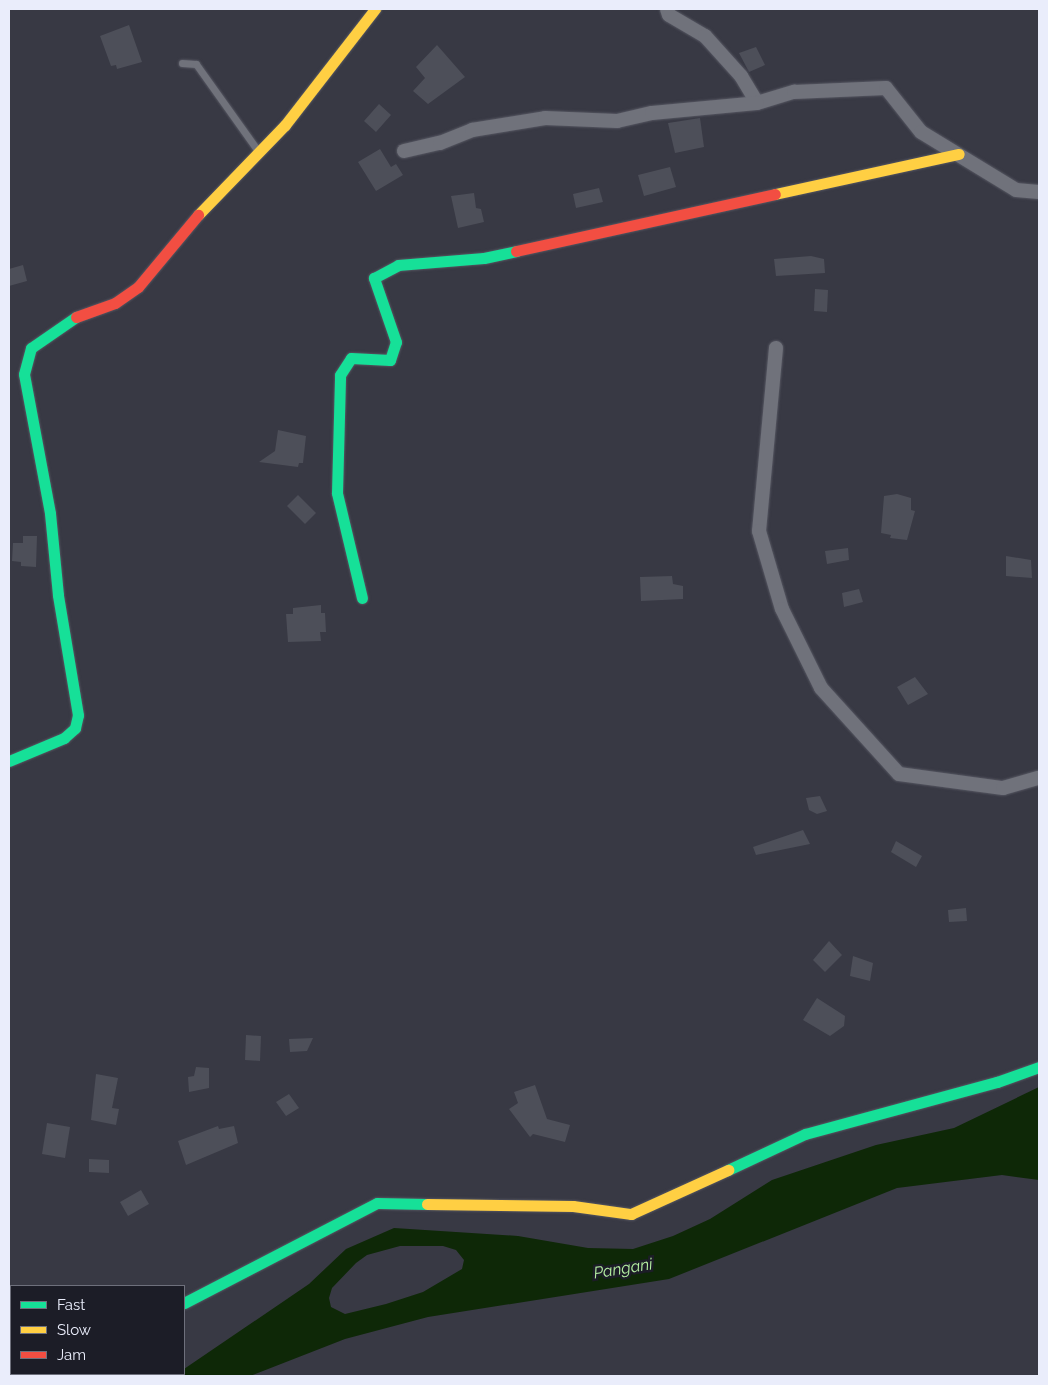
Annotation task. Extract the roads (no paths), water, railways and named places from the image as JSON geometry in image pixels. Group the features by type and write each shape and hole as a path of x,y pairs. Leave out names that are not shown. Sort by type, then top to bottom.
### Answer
{"street":[{"path":"9,761 64,738 75,728 78,715 58,595 48,504 24,374 32,348 78,315 115,303 138,286 205,207 285,125 375,9"},
{"path":"667,9 669,15 705,36 741,76 757,103"},
{"path":"404,151 440,142 472,130 545,118 617,121 652,113 757,103 794,92 886,88 921,132 960,154 1016,190 1039,192"},
{"path":"362,598 337,493 340,375 351,358 390,360 396,342 374,278 398,265 484,258 960,154"},
{"path":"776,348 759,531 782,609 821,688 899,774 1003,788 1039,778"},
{"path":"185,1303 377,1203 573,1206 631,1214 805,1134 997,1082 1039,1067"}],"lane":[{"path":"182,63 196,64 258,151"}],"water":[{"name":"Pangani","path":"1039,1087 1039,1180 1002,1175 897,1188 669,1279 428,1317 345,1339 250,1376 167,1376 185,1375 185,1368 309,1284 346,1249 394,1228 518,1236 588,1248 633,1249 673,1236 710,1219 772,1180 876,1145 954,1128","holes":["400,1246 443,1246 456,1250 464,1260 462,1269 423,1292 386,1304 345,1314 331,1307 329,1298 332,1288 356,1263 367,1255"]}]}
